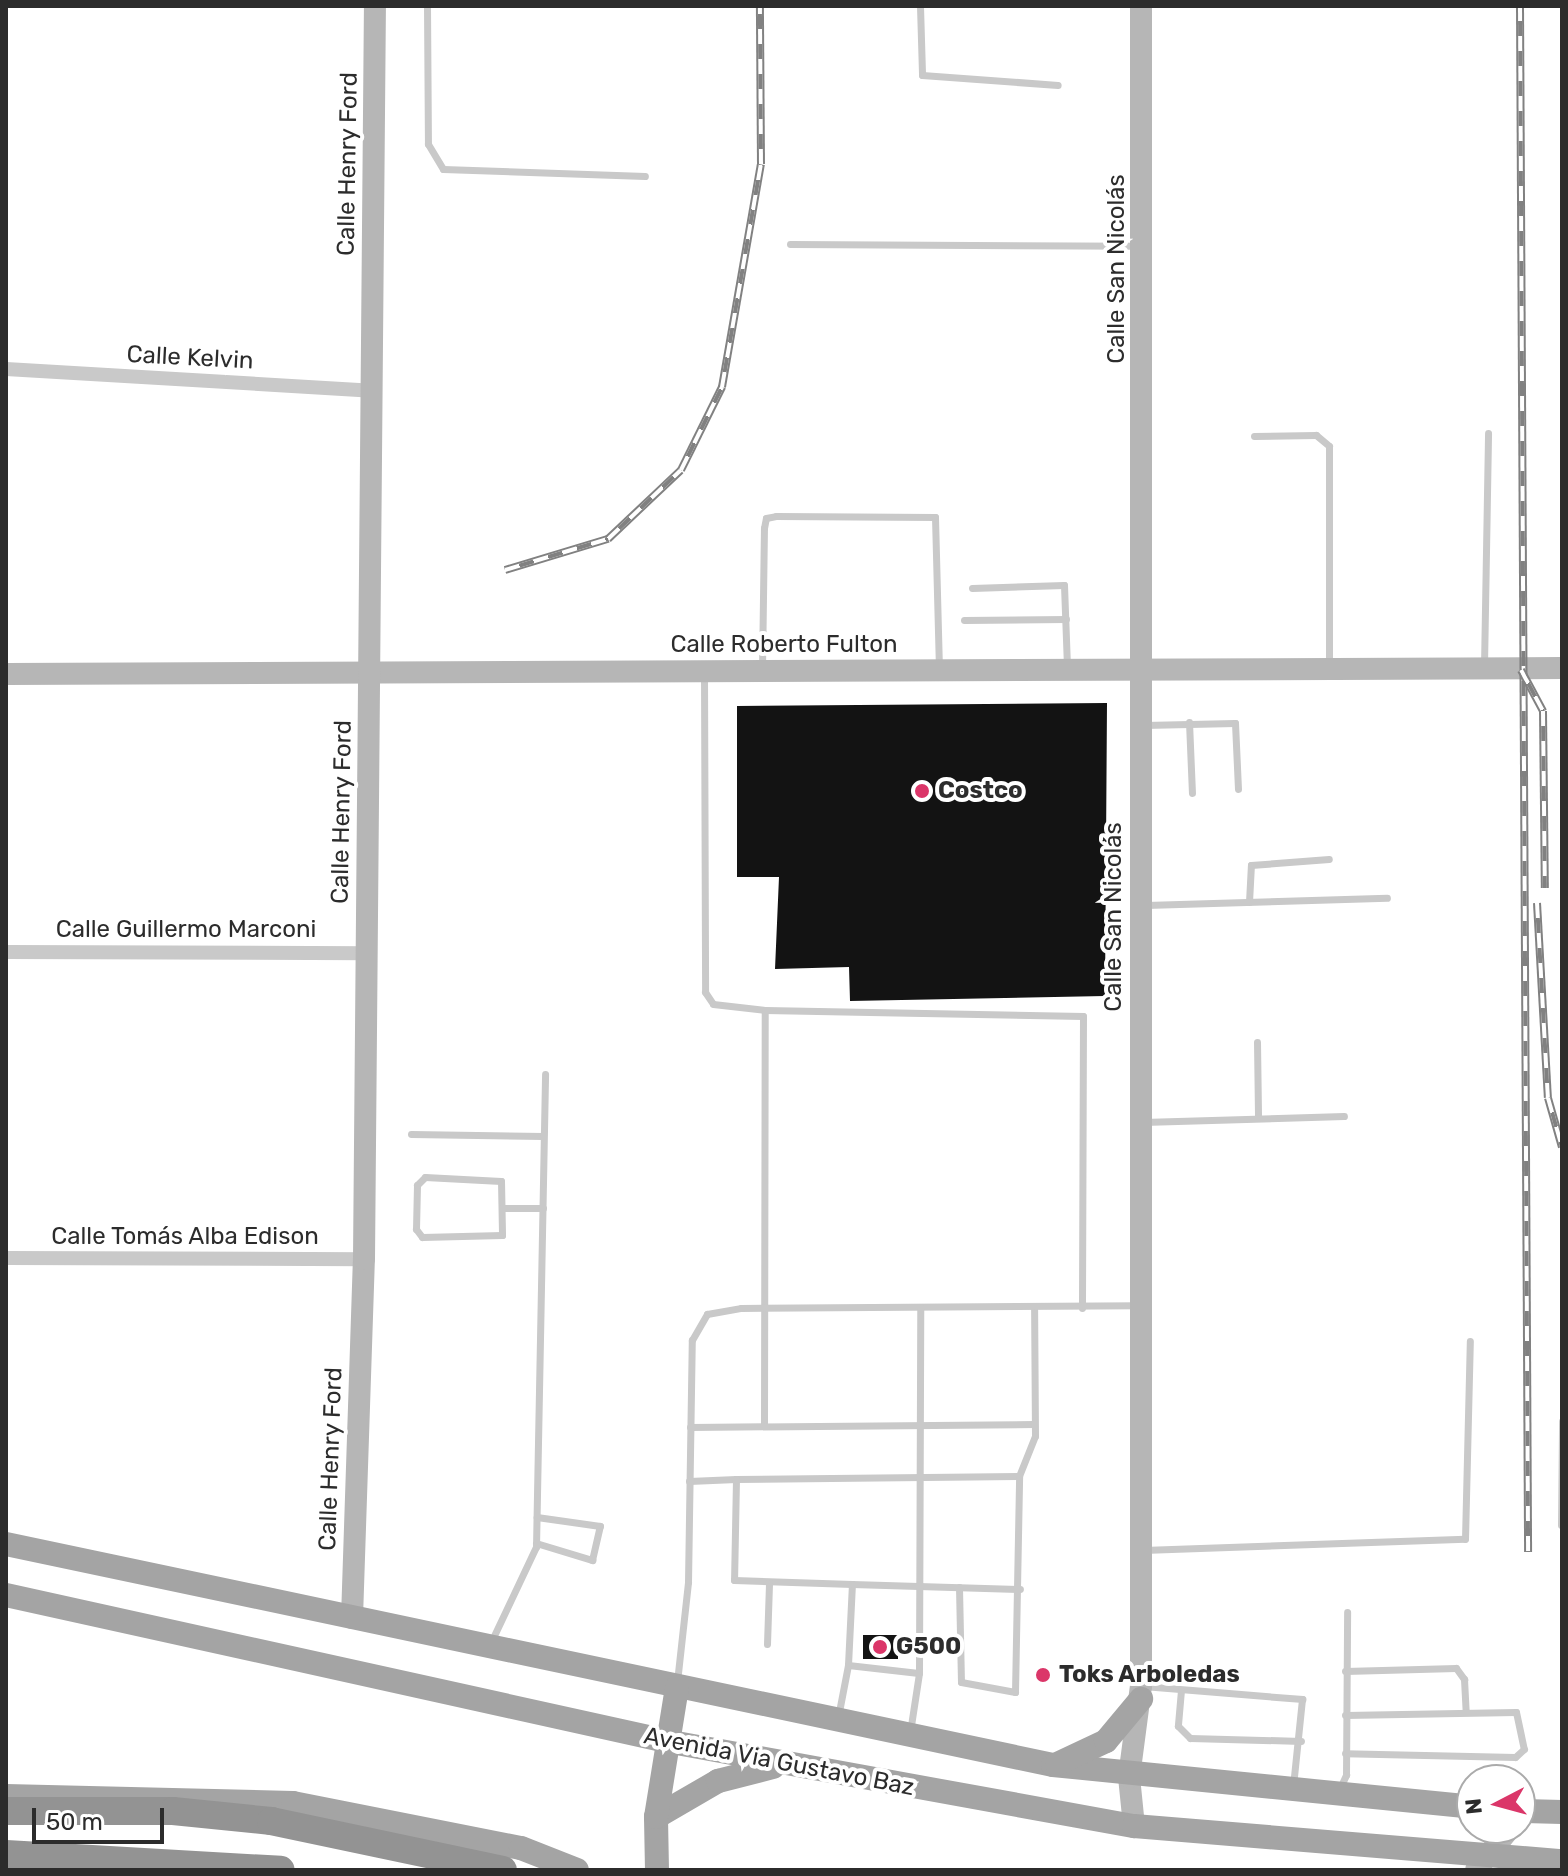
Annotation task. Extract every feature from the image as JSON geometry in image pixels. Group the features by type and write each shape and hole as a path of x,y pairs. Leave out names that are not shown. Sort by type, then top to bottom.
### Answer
{"highway":[{"path":"6,1811 173,1811 271,1821 503,1870"},
{"path":"6,1854 281,1870"}],"main road":[{"name":"Avenida Via Gustavo Baz","path":"6,1544 909,1739 1053,1765 1129,1777 1456,1806"},
{"name":"Avenida Via Gustavo Baz","path":"6,1595 781,1765 1134,1826 1392,1861 1482,1864 1562,1861"},
{"path":"657,1870 656,1817 671,1742 677,1688"},
{"path":"1053,1765 1106,1741 1141,1693"},
{"path":"656,1817 718,1781 781,1765"},
{"path":"6,1796 293,1803 521,1848 577,1870"},
{"path":"1536,1814 1562,1812"}],"street":[{"name":"Calle Henry Ford","path":"352,1618 364,1259 375,6"},
{"name":"Calle San Nicolás","path":"1134,1826 1129,1777 1141,1693 1141,6"},
{"name":"Calle Kelvin","path":"6,369 371,391"},
{"name":"Calle Roberto Fulton","path":"6,674 1562,668"},
{"name":"Calle Guillermo Marconi","path":"6,952 367,953"},
{"name":"Calle Tomás Alba Edison","path":"6,1258 364,1259"},
{"path":"1482,1864 1497,1844"}],"lane":[{"path":"427,6 428,144 443,169 645,176"},
{"path":"920,6 922,75 1058,85"},
{"path":"790,244 1143,247"},
{"path":"1484,668 1488,433"},
{"path":"1254,436 1316,435 1329,446 1329,669"},
{"path":"761,671 764,528 766,518 776,516 935,517 939,670"},
{"path":"972,588 1059,583 1067,591 1067,670"},
{"path":"964,620 1066,619"},
{"path":"704,671 705,992 713,1004 765,1010 1083,1016 1082,1308"},
{"path":"1189,722 1192,793"},
{"path":"1142,725 1235,723 1238,789"},
{"path":"1249,902 1251,865 1329,859"},
{"path":"1139,905 1387,898"},
{"path":"764,1426 768,1308 765,1010"},
{"path":"1257,1042 1258,1118"},
{"path":"488,1647 536,1543 545,1074"},
{"path":"1140,1122 1344,1116"},
{"path":"411,1134 543,1136"},
{"path":"425,1177 501,1181 502,1208 498,1237 422,1237 416,1229 417,1185 425,1177"},
{"path":"502,1208 543,1208"},
{"path":"677,1688 688,1582 692,1340 707,1314 768,1308 1082,1308 1139,1305"},
{"path":"909,1739 919,1673 920,1308"},
{"path":"959,1587 961,1682 1008,1694 1017,1688 1019,1476 1034,1424 1034,1308"},
{"path":"1140,1550 1465,1539 1470,1341"},
{"path":"1561,1525 1562,1421"},
{"path":"690,1427 1034,1424"},
{"path":"689,1481 1019,1476"},
{"path":"736,1479 734,1580 1020,1589"},
{"path":"536,1543 592,1560 600,1526 537,1517"},
{"path":"767,1644 769,1583"},
{"path":"836,1723 848,1665 852,1584"},
{"path":"1336,1795 1346,1775 1347,1612"},
{"path":"848,1665 919,1673"},
{"path":"1345,1671 1456,1668 1464,1679 1466,1712"},
{"path":"1181,1690 1178,1726 1190,1738 1301,1741"},
{"path":"1141,1693 1181,1690 1302,1699 1301,1741 1292,1791"},
{"path":"1345,1715 1520,1712 1522,1754 1345,1753"}],"building":[{"name":"Costco","path":"1107,703 1105,996 850,1001 849,967 775,969 779,877 737,877 737,706"},
{"name":"G500","path":"863,1635 898,1635 898,1659 863,1659"}],"railway":[{"path":"505,570 608,539 681,470 722,387 761,164 760,6"},
{"path":"1520,6 1528,1552"},
{"path":"1521,670 1543,711 1545,888"},
{"path":"1537,903 1548,1098 1562,1147"}],"place":[{"name":"Costco","path":"922,791"},
{"name":"G500","path":"880,1647"},
{"name":"Toks Arboledas","path":"1043,1675"}]}
